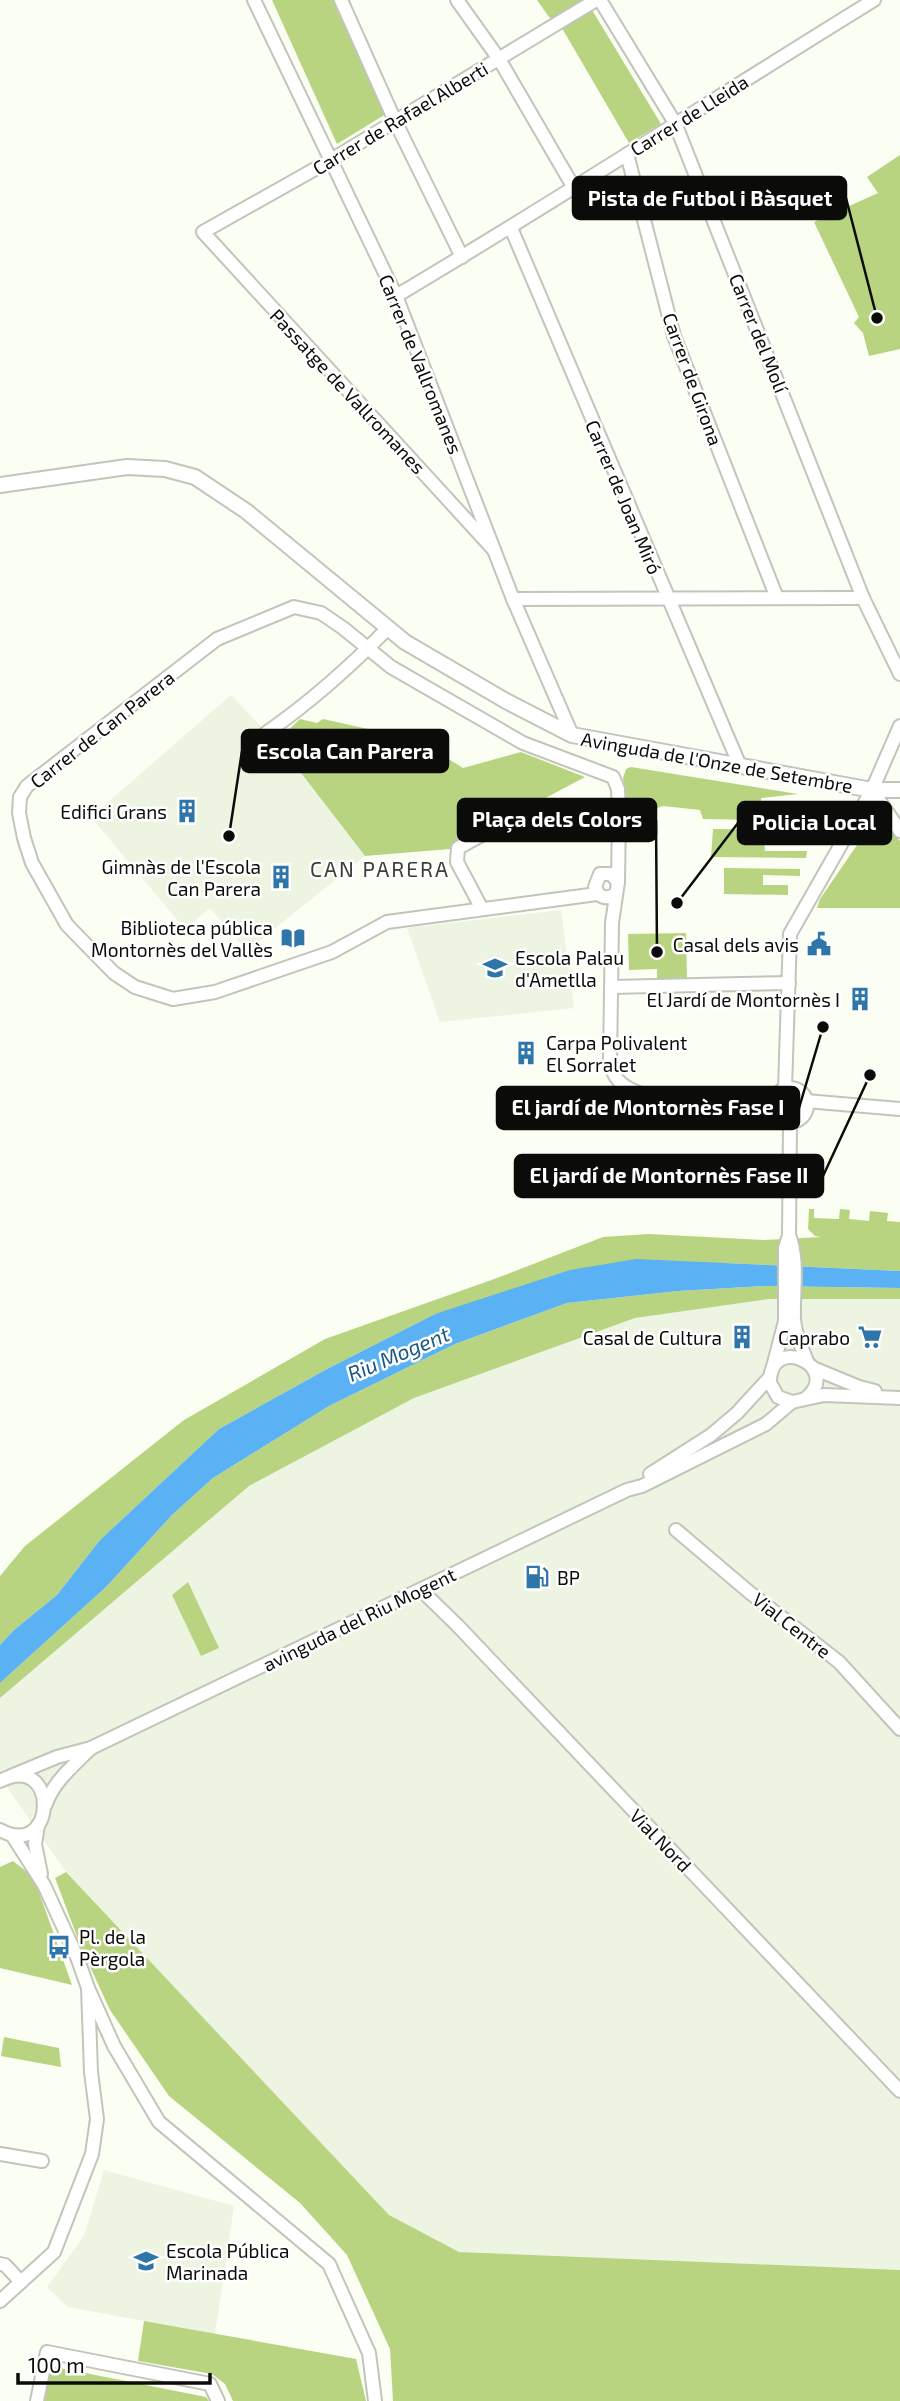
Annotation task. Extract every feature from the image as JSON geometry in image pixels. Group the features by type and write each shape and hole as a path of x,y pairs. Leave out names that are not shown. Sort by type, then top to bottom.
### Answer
{"street":[{"name":"Carrer de Vallromanes","path":"254,0 396,296 513,599 572,735"},
{"path":"341,0 395,121 462,257"},
{"path":"457,0 499,59 574,188"},
{"name":"Carrer de Rafael Alberti","path":"203,232 331,160 598,0"},
{"name":"Carrer del Molí","path":"598,0 675,122 863,597 900,674"},
{"name":"Carrer de Lleida","path":"396,296 511,228 675,122 874,0"},
{"name":"Carrer de Girona","path":"626,155 674,336 777,598"},
{"name":"Carrer de Joan Miró","path":"511,228 740,766"},
{"name":"Passatge de Vallromanes","path":"203,232 494,550"},
{"name":"Avinguda de l'Onze de Setembre","path":"0,485 127,467 165,469 195,477 246,511 405,642 506,701 572,735 872,790 900,790"},
{"path":"513,599 863,597"},
{"name":"Carrer de Can Parera","path":"600,896 387,922 332,952 215,992 173,999 135,987 114,973 67,925 32,863 19,813 20,797 27,786 217,639 294,607 320,613 391,667 523,743 613,777 618,789 617,888"},
{"path":"266,733 368,649 388,628"},
{"path":"785,1089 790,934 872,790 900,726"},
{"path":"872,790 900,831"},
{"path":"482,909 457,862 458,848 516,816"},
{"path":"612,923 595,887 600,874 611,874 617,888 612,923 610,1062 614,1076 625,1087 641,1095 773,1106"},
{"path":"600,896 610,898 617,888"},
{"path":"611,986 789,983"},
{"path":"785,1089 798,1090 806,1101 807,1108 803,1115 790,1122 781,1119 773,1106 776,1096 785,1089"},
{"path":"806,1101 900,1109"},
{"path":"790,1122 789,1235 794,1248 790,1321 771,1372 771,1388 778,1397 799,1401 824,1395 900,1396"},
{"path":"790,1321 816,1383 812,1392 799,1401"},
{"path":"771,1372 777,1362 789,1357 802,1358 810,1365 859,1387 900,1396"},
{"name":"avinguda del Riu Mogent","path":"627,1490 711,1435 743,1406 771,1372"},
{"name":"avinguda del Riu Mogent","path":"6,1779 57,1757 91,1748 627,1490 642,1486 761,1427 799,1401"},
{"path":"743,1406 740,1420 750,1427 761,1427"},
{"name":"Vial Centre","path":"676,1530 749,1592 839,1662 900,1729"},
{"name":"Vial Nord","path":"421,1590 900,2091"},
{"name":"avinguda del Riu Mogent","path":"38,1825 45,1813 49,1795 91,1748"},
{"path":"6,1779 24,1777 35,1783 43,1793 46,1805"},
{"path":"8,1833 24,1834 38,1825"},
{"path":"38,1825 35,1844 44,1885"},
{"path":"0,1844 8,1833"},
{"path":"8,1833 44,1885 114,2046 159,2122 329,2264 369,2353 375,2401"},
{"path":"0,2301 54,2252 92,2154 97,2119 91,2072 88,1988"},
{"path":"0,2154 42,2161"},
{"path":"0,2264 5,2265 21,2282"},
{"path":"37,2401 47,2352 210,2384 218,2401"}],"shaded area":[{"path":"231,695 297,765 365,856 247,951 210,908 185,929 91,817"},
{"name":"Escola Palau d'Ametlla","path":"561,910 574,1008 440,1022 407,928"},
{"path":"769,1299 900,1299 900,2270 459,2252 389,2215 66,1872 0,1777 0,1698 249,1486 414,1398 635,1318"},
{"name":"Escola Pública Marinada","path":"104,2170 234,2206 215,2334 68,2307 47,2287 84,2236"}],"green space":[{"path":"272,0 334,0 386,114 337,144"},
{"path":"537,0 586,0 661,124 629,143 559,23 549,17"},
{"path":"900,155 900,349 869,356 863,333 854,323 859,317 814,222 878,193 867,177"},
{"path":"300,719 317,723 323,719 418,740 463,768 521,752 585,777 450,849 365,856 278,743"},
{"path":"631,767 798,794 761,798 762,820 703,819 700,810 663,806 657,808 656,815 627,815 623,778 626,769"},
{"path":"879,813 900,841 900,908 817,908 820,899"},
{"path":"713,829 817,830 817,842 764,841 765,851 807,851 806,858 711,857"},
{"path":"724,868 800,869 800,876 763,875 763,885 788,885 788,895 724,894"},
{"path":"686,933 687,979 657,979 657,969 629,970 628,934"},
{"path":"809,1209 814,1209 814,1218 839,1219 840,1209 850,1210 849,1219 869,1221 870,1211 888,1213 887,1221 900,1222 900,1271 726,1263 435,1314 327,1369 219,1429 100,1540 57,1595 0,1645 0,1576 25,1546 184,1420 325,1339 603,1237 649,1234 764,1240 821,1237 815,1236 808,1229"},
{"path":"764,1286 900,1288 900,1299 769,1299 635,1318 414,1398 249,1486 0,1698 0,1683 106,1587 172,1515 213,1478 329,1406 455,1344 567,1303 678,1291"},
{"path":"188,1582 219,1648 201,1656 172,1595"},
{"path":"13,1861 35,1881 72,1985 0,1968 0,1867"},
{"path":"66,1872 389,2215 459,2252 900,2270 900,2401 393,2401 390,2349 347,2255 300,2203 169,2096 110,2010 81,1947 55,1878"},
{"path":"4,2037 59,2048 61,2067 1,2056"},
{"path":"144,2321 356,2359 366,2401 233,2401 225,2384 212,2374 138,2361"},
{"path":"50,2366 206,2397 209,2401 44,2401"}],"water":[{"name":"Riu Mogent","path":"636,1259 900,1271 900,1288 764,1286 678,1291 567,1303 455,1344 329,1406 213,1478 172,1515 106,1587 0,1683 0,1645 57,1595 100,1540 219,1429 327,1369 435,1314 570,1270"}],"place":[{"name":"Pista de Futbol i Bàsquet","path":"877,318"},
{"name":"Edifici Grans","path":"187,811"},
{"name":"Escola Can Parera","path":"229,836"},
{"name":"Gimnàs de l'Escola Can Parera","path":"281,877"},
{"name":"Policia Local","path":"677,903"},
{"name":"Biblioteca pública Montornès del Vallès","path":"293,938"},
{"name":"Casal dels avis","path":"819,944"},
{"name":"Plaça dels Colors","path":"657,952"},
{"name":"Escola Palau d'Ametlla","path":"495,968"},
{"name":"El Jardí de Montornès I","path":"860,999"},
{"name":"El jardí de Montornès Fase I","path":"823,1027"},
{"name":"Carpa Polivalent El Sorralet","path":"526,1053"},
{"name":"El jardí de Montornès Fase II","path":"870,1075"},
{"name":"Casal de Cultura","path":"742,1337"},
{"name":"Caprabo","path":"870,1337"},
{"name":"BP","path":"537,1577"},
{"name":"Pl. de la Pèrgola","path":"59,1947"},
{"name":"Escola Pública Marinada","path":"146,2261"}],"district":[{"name":"CAN PARERA","path":"380,868"}]}
